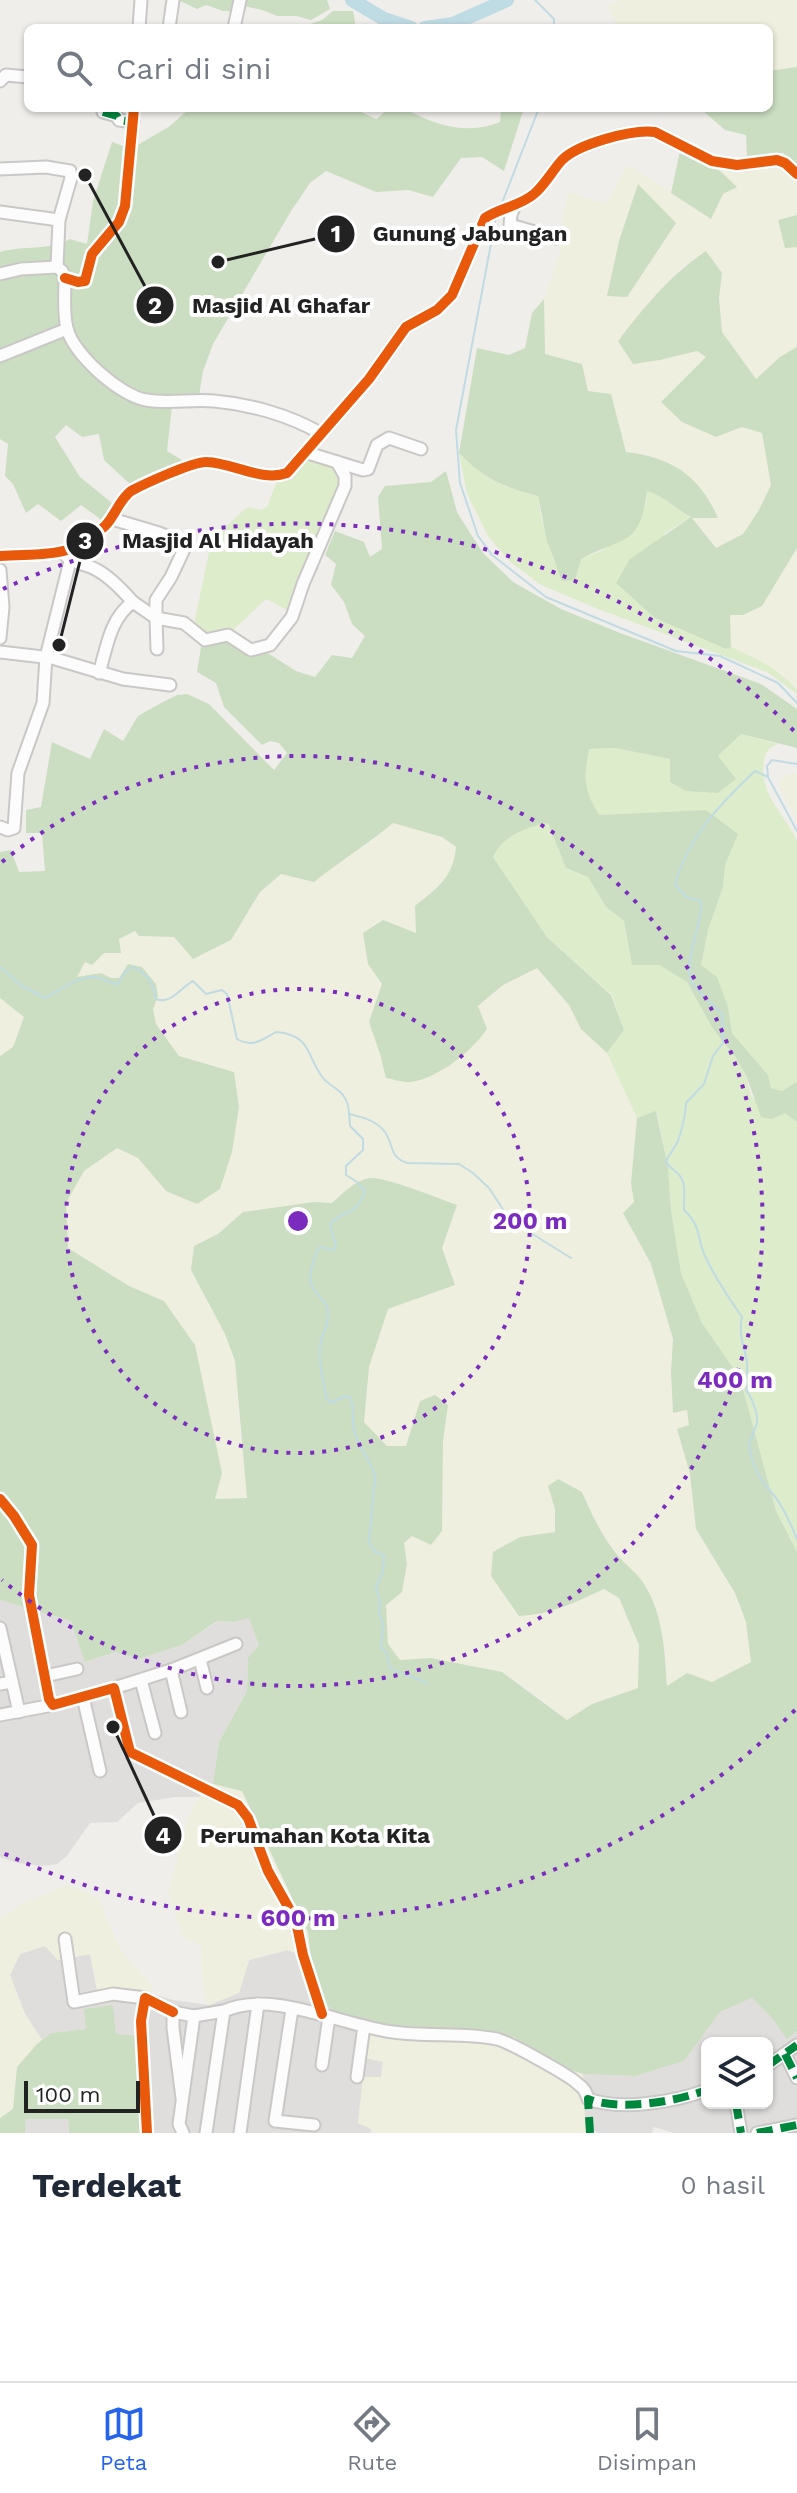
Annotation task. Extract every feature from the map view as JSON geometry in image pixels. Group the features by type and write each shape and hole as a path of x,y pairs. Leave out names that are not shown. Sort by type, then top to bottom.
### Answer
{"street":[{"path":"139,24 141,0"},
{"path":"170,24 173,0"},
{"path":"235,24 240,0"},
{"path":"0,81 6,75 24,77"},
{"path":"103,112 117,116 119,120 133,122"},
{"path":"65,278 85,281 92,254 119,222 127,195 134,112"},
{"path":"0,827 11,831 14,828 18,773 43,703 46,657 67,557 112,519 125,495 195,463 213,462 275,476 291,470 369,379 406,327 437,310 452,295 482,223 488,216 536,192 574,151 639,131 655,132 712,161 737,165 777,160 797,174"},
{"path":"0,169 46,167 70,171 71,178 59,220 57,267"},
{"path":"513,206 510,225 556,238"},
{"path":"0,212 59,220"},
{"path":"0,274 21,269 57,267 62,271 67,329 77,348 92,366 134,397 231,403 295,420 320,433"},
{"path":"0,356 67,329"},
{"path":"305,452 366,470 370,468 377,445 389,438 421,449"},
{"path":"0,556 67,557 102,573 133,602 156,618 184,623 205,640 228,635 254,651 270,645 292,617 345,486 345,476 337,462"},
{"path":"112,519 159,533 183,543 185,547 156,600 157,649"},
{"path":"0,570 3,607 0,638"},
{"path":"99,673 115,620 133,602"},
{"path":"0,652 46,657 123,679 170,685"},
{"path":"0,1499 32,1545 29,1595 49,1699 53,1705"},
{"path":"0,1628 6,1683 19,1712"},
{"path":"0,1715 53,1705 141,1680 236,1644"},
{"path":"200,1659 207,1688"},
{"path":"45,1676 77,1669"},
{"path":"171,1670 181,1712"},
{"path":"141,1680 155,1733"},
{"path":"114,1688 130,1752 238,1805 248,1818 268,1871 296,1921 303,1955 326,2016 322,2065"},
{"path":"83,1697 100,1771"},
{"path":"65,1939 74,2002 113,1994 145,1998 173,2012 194,2016 258,2004 392,2032 499,2040 576,2082 586,2092 588,2099 609,2106 701,2092"},
{"path":"145,1998 141,2021 147,2133"},
{"path":"240,2133 258,2004"},
{"path":"292,2009 275,2121 314,2125"},
{"path":"206,2133 224,2011"},
{"path":"173,2012 182,2098"},
{"path":"183,2133 179,2124 194,2016"},
{"path":"357,2077 364,2026"},
{"path":"773,2062 797,2045"},
{"path":"785,2054 797,2078"},
{"path":"737,2109 741,2133"},
{"path":"757,2133 797,2125"}],"shaded area":[{"path":"0,1600 71,1621 86,1662 115,1652 138,1659 182,1645 218,1621 233,1622 249,1617 259,1645 248,1660 247,1691 219,1742 213,1784 199,1797 138,1803 117,1822 90,1823 66,1857 57,1864 17,1863 0,1857"},
{"path":"45,1946 58,1960 90,1954 97,1990 136,1989 173,2000 209,2005 239,1992 249,1960 287,1950 311,1958 319,1986 367,2022 383,2061 381,2078 363,2077 371,2133 142,2133 116,2034 113,2006 86,2029 51,2033 42,2040 25,2014 10,1975 20,1954"},
{"path":"752,1998 787,2038 797,2031 797,2131 674,2133 654,2127 652,2133 598,2133 585,2126 583,2074 636,2076 684,2061 701,2038 701,2109 773,2109 773,2037 702,2037 720,2012"},
{"path":"26,2119 68,2119 69,2133 25,2133"}],"green space":[{"path":"178,0 327,0 330,9 311,20 277,16 244,6 232,11 206,5 197,9"},
{"path":"620,0 797,0 797,67 773,70 773,24 615,24 608,6"},
{"path":"333,11 353,11 355,24 310,24 322,20"},
{"path":"797,67 797,164 783,153 747,156 746,135 725,130 704,112 773,112 773,70"},
{"path":"186,112 361,112 376,119 385,112 412,112 435,122 479,128 500,122 501,112 523,112 504,171 482,157 461,158 433,197 408,190 376,192 326,171 310,183 213,344 203,371 199,396 173,397 167,451 187,463 143,482 130,484 104,460 99,434 82,437 66,425 55,437 80,477 112,503 103,521 81,505 61,521 38,504 26,513 13,484 5,476 8,444 0,439 0,252 54,245 70,239 87,244 93,201 112,142 131,149 170,126"},
{"path":"680,151 719,170 737,187 723,194 711,219 671,193"},
{"path":"627,165 710,219 723,193 736,187 719,170 733,167 783,168 797,179 797,215 794,215 785,247 797,247 797,347 780,357 756,380 722,332 719,298 722,273 706,252 681,268 645,306 660,360 697,351 707,357 661,403 762,433 771,485 743,534 717,548 691,517 717,518 648,454 626,452 611,394 588,391 582,364 545,354 544,299 560,253 568,191 606,204"},
{"path":"638,184 676,223 627,297 607,296 619,241"},
{"path":"797,215 797,247 785,248 778,220"},
{"path":"706,251 722,273 719,298 722,332 756,379 780,357 797,347 797,548 762,606 743,615 730,615 731,647 726,649 655,618 616,583 630,559 691,517 647,491 640,522 634,532 581,559 575,580 562,581 547,541 538,496 495,481 459,453 477,348 509,355 525,348 532,313 544,299 545,354 582,364 588,391 611,394 626,452 670,464 693,480 718,518 692,518 716,548 743,534 771,485 762,433 742,427 716,437 682,422 661,402 706,357 697,351 633,364 618,341 669,281"},
{"path":"459,453 495,481 538,496 554,562 581,559 603,550 646,505 647,490 691,517 665,533 655,618 759,660 783,676 797,690 797,694 767,672 541,585 509,561 488,536 467,494"},
{"path":"306,456 337,466 342,484 291,612 266,599 230,633 206,638 194,624 209,552 219,529 245,509 267,507 276,483 289,478"},
{"path":"446,471 457,512 484,554 513,582 561,609 761,684 797,709 797,748 741,734 718,756 736,779 718,793 686,791 670,782 670,759 615,748 589,749 586,776 587,790 599,815 706,810 738,834 725,865 723,887 708,930 701,965 717,977 728,1007 732,1033 768,1075 771,1088 782,1091 797,1082 797,1122 785,1113 772,1119 761,1117 746,1075 713,1029 687,982 659,965 632,965 624,921 606,907 588,877 566,868 548,823 516,834 503,843 493,857 547,937 611,995 624,1030 607,1053 581,1029 569,1005 537,968 503,985 478,1006 487,1029 454,1062 433,1075 411,1082 386,1078 369,1022 382,984 368,964 363,933 383,920 416,933 415,906 448,874 456,847 442,837 393,823 314,882 281,874 260,892 231,940 193,959 174,937 139,936 135,931 119,939 121,953 104,953 92,965 85,962 77,977 101,973 119,978 128,964 142,967 156,984 158,996 153,1009 156,1024 179,1056 234,1072 239,1107 232,1152 220,1189 197,1204 166,1191 138,1158 117,1148 84,1171 66,1203 68,1248 129,1286 164,1301 195,1345 222,1473 215,1499 247,1498 235,1361 225,1334 191,1270 194,1246 218,1234 243,1212 314,1202 332,1203 354,1184 370,1178 399,1184 457,1205 442,1248 455,1285 388,1309 369,1367 364,1422 387,1446 406,1446 420,1401 435,1395 448,1405 443,1441 442,1531 431,1545 412,1536 404,1543 407,1564 402,1592 386,1605 388,1644 400,1660 431,1658 502,1672 567,1720 592,1704 638,1688 639,1645 619,1598 604,1589 552,1610 519,1616 491,1576 493,1552 520,1537 555,1532 555,1509 548,1486 558,1479 582,1492 607,1542 642,1580 650,1595 662,1634 667,1686 687,1673 712,1682 751,1662 746,1622 735,1593 696,1529 690,1474 677,1429 689,1425 687,1410 673,1413 673,1339 651,1264 623,1213 634,1202 631,1183 637,1118 656,1111 668,1167 681,1273 702,1323 740,1378 776,1511 797,1552 797,2031 787,2039 752,1998 720,2012 684,2061 636,2076 583,2074 550,2064 514,2037 473,2030 384,2025 339,2015 324,2003 311,1958 308,1932 242,1791 213,1784 219,1742 247,1691 248,1658 259,1645 249,1618 233,1622 217,1621 182,1645 138,1659 115,1652 85,1662 71,1621 0,1600 0,1056 13,1047 24,1017 0,998 0,852 11,850 19,872 45,871 42,833 26,833 26,810 41,807 52,742 90,759 104,729 123,741 138,716 177,695 187,694 209,704 274,770 287,753 279,743 270,741 262,745 224,707 216,683 197,672 201,647 228,639 246,652 266,652 296,671 315,677 332,655 352,658 365,636 352,624 344,602 331,585 336,564 325,555 335,531 364,542 370,557 382,549 378,497 385,486 431,482"},
{"path":"797,548 797,690 783,675 731,647 730,615 743,615 762,606"},
{"path":"741,734 778,744 769,749 765,756 763,774 774,804 797,841 797,1082 782,1091 771,1088 768,1075 732,1033 728,1007 701,965 708,930 723,887 725,865 706,810 598,815 586,783 589,749 615,748 670,759 718,756"},
{"path":"797,773 797,820 779,787 783,776"},
{"path":"393,822 442,837 456,846 455,863 446,879 415,906 416,933 383,921 368,964 382,984 377,1001 380,1054 386,1078 503,985 538,967 569,1005 581,1029 607,1053 637,1118 632,1183 634,1202 623,1213 651,1264 673,1339 673,1412 687,1409 690,1425 677,1430 690,1474 696,1529 735,1593 746,1622 751,1663 712,1682 686,1673 667,1687 665,1649 655,1609 644,1583 617,1555 596,1523 582,1492 548,1486 555,1509 555,1532 520,1537 491,1576 519,1615 566,1607 604,1589 619,1598 639,1645 639,1688 592,1704 567,1720 502,1672 431,1658 400,1660 388,1644 386,1605 407,1564 404,1543 443,1512 443,1441 448,1405 410,1431 406,1446 387,1446 364,1422 369,1367 388,1309 454,1285 442,1248 457,1205 350,1187 332,1203 314,1202 243,1212 218,1234 194,1246 235,1361 248,1498 215,1499 222,1473 204,1393 164,1301 129,1286 68,1248 66,1203 84,1171 117,1148 138,1158 166,1191 206,1063 179,1056 156,1024 153,1009 158,996 156,984 142,967 123,969 119,978 101,973 76,977 85,961 136,931 139,935 174,937 193,959 231,940 260,892 281,874 314,882"},
{"path":"548,823 566,868 588,877 606,907 624,921 632,965 659,965 687,982 713,1029 746,1075 751,1096 772,1119 785,1113 797,1122 797,1552 776,1511 740,1378 702,1323 681,1273 668,1167 657,1112 637,1118 607,1053 624,1030 612,995 547,937 493,857 503,843 516,834"},
{"path":"0,998 25,1017 13,1047 0,1056"},
{"path":"213,1784 242,1790 308,1932 311,1958 287,1950 249,1960 239,1993 206,2005 201,1946 182,1937 168,1892 188,1818 199,1797"},
{"path":"68,1884 98,1898 120,1949 153,1987 151,1993 136,1989 97,1990 90,1954 58,1960 45,1946 20,1954 10,1975 25,2014 42,2040 17,2067 13,2109 0,2118 0,1919 18,1906"},
{"path":"113,2005 116,2034 139,2036 142,2133 69,2133 68,2119 26,2119 25,2133 0,2133 0,2118 13,2109 17,2067 37,2044 51,2033 86,2029 84,2009"},
{"path":"384,2025 473,2030 514,2037 550,2064 583,2074 585,2126 598,2133 371,2133 371,2129 358,2123 363,2077 381,2077 383,2062 365,2058 367,2031"}],"waterway":[{"path":"352,0 399,24"},
{"path":"453,24 507,0"},
{"path":"535,0 554,19 554,24"},
{"path":"502,203 537,112"},
{"path":"496,217 456,430 460,483 478,536 492,555 546,597 676,651 720,656 778,683 797,703"},
{"path":"797,764 772,760 767,766 768,777 797,831"},
{"path":"768,777 755,771 718,809 688,851 675,884 686,897 701,901 690,974 702,995 722,1014 723,1043 713,1056 704,1084 686,1103 679,1139 666,1161 682,1179 684,1210 696,1227 709,1264 742,1317 741,1334 749,1382 746,1390 757,1419 750,1444 751,1455 760,1477 783,1508 797,1539"},
{"path":"0,967 22,986 45,998 85,978 99,978 118,984 126,971 133,967 149,980 156,999 171,998 193,981 206,994 222,990 227,994 237,1039 253,1043 276,1032 296,1037 307,1048 323,1078 345,1098 350,1126 363,1139 363,1150 346,1166 346,1175 365,1191 358,1205 330,1224 336,1246 334,1250 318,1249 312,1267 311,1284 328,1311 320,1347 320,1366 326,1397 331,1403 345,1396 351,1398 356,1436 375,1477 369,1542 375,1552 384,1555 383,1571 376,1588 383,1624 381,1648 386,1652 390,1668 428,1684"},
{"path":"349,1114 381,1128 397,1157 407,1163 459,1164 473,1173 489,1188 510,1220 571,1258"}],"marked path":[{"path":"103,112 117,116 119,120 133,122"},
{"path":"773,2062 797,2045"},
{"path":"785,2054 797,2078"},
{"path":"590,2133 588,2099 601,2103 648,2104 701,2092"},
{"path":"737,2109 741,2133"},
{"path":"757,2133 797,2125"}],"cycle path":[{"path":"65,278 85,281 92,254 119,222 125,206 134,112"},
{"path":"0,556 56,553 80,545 105,526 131,491 191,465 207,462 258,474 287,473 369,379 406,327 437,310 452,295 485,218 534,194 562,160 580,148 620,135 655,132 712,161 737,165 777,160 797,174"},
{"path":"0,1499 32,1545 29,1595 49,1699 53,1705 114,1688 130,1752 238,1805 248,1818 268,1871 296,1921 303,1955 322,2014"},
{"path":"147,2133 141,2021 145,1998 173,2012"}],"place":[{"name":"Masjid Al Ghafar","path":"85,175"},
{"name":"Gunung Jabungan","path":"218,262"},
{"name":"Masjid Al Hidayah","path":"59,645"},
{"name":"Perumahan Kota Kita","path":"113,1727"}]}
